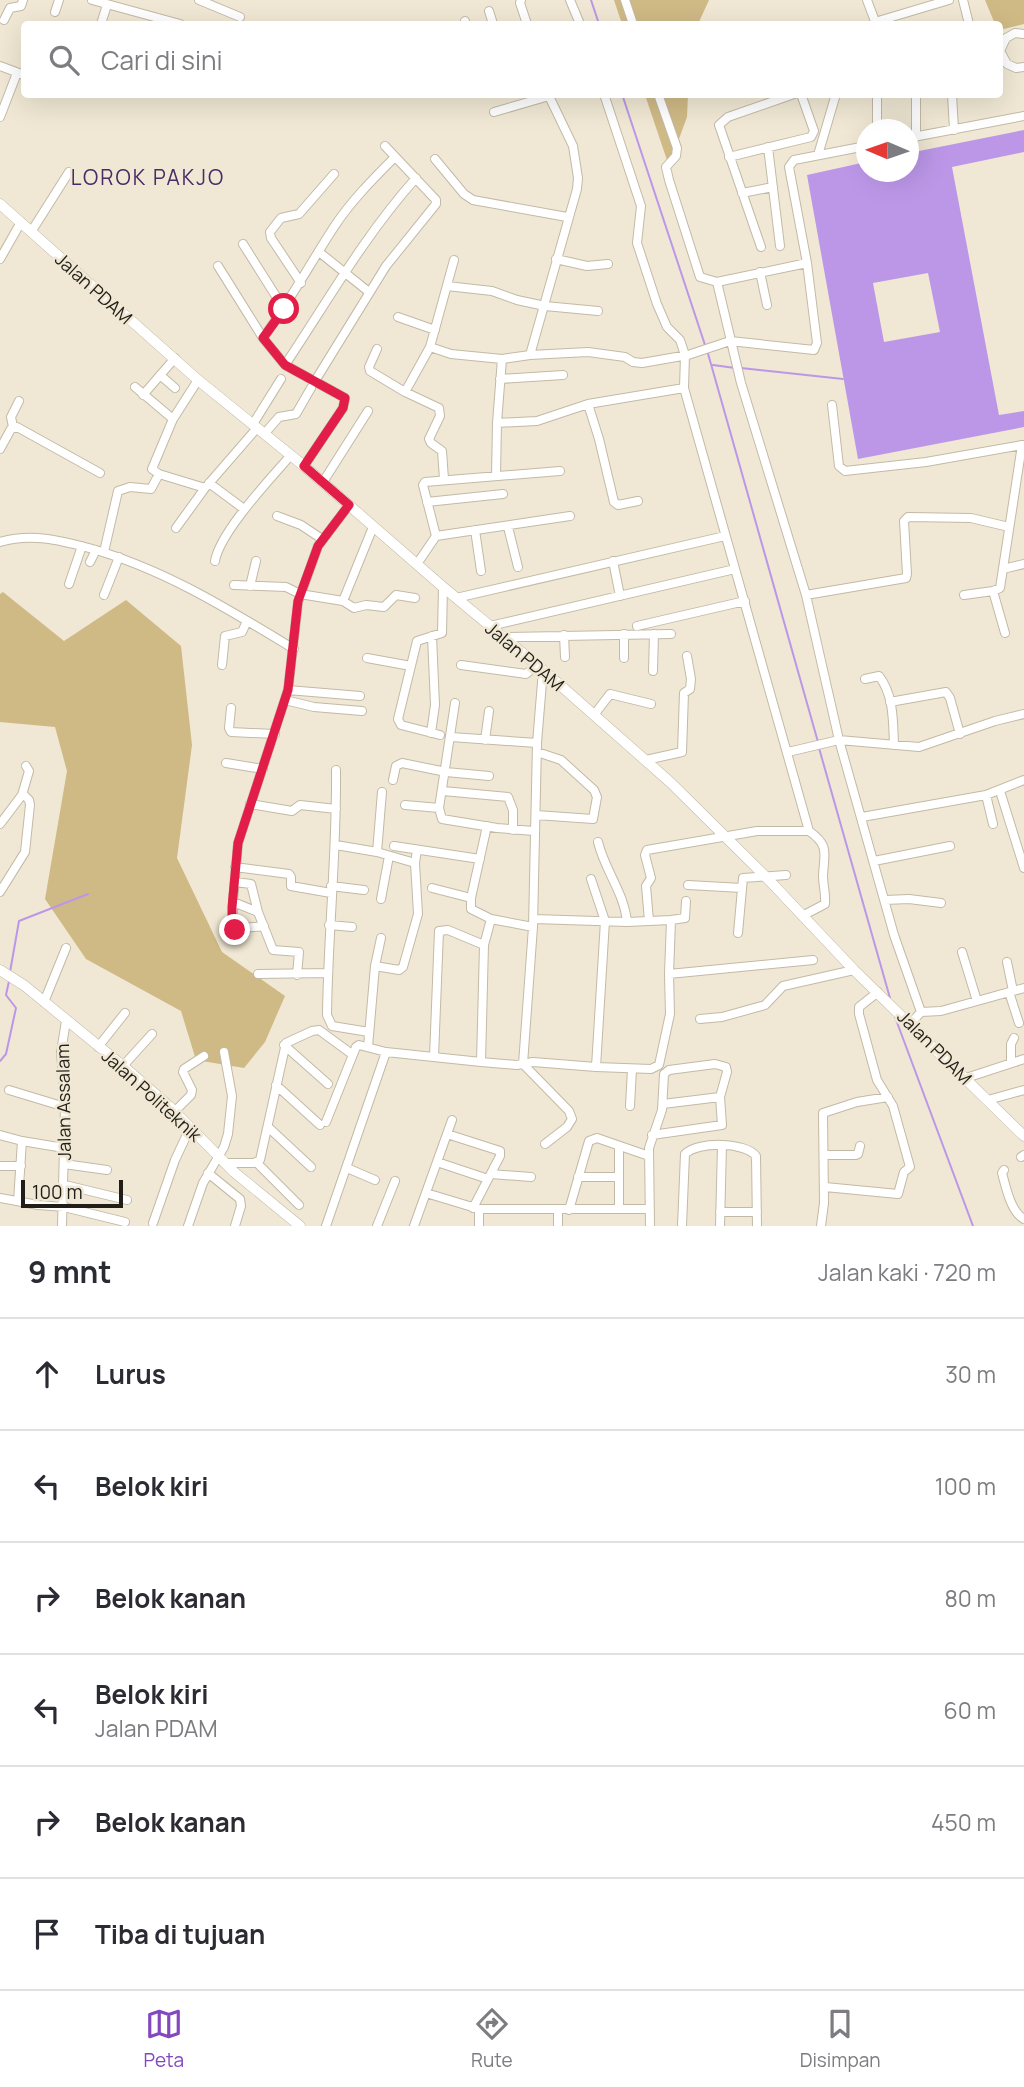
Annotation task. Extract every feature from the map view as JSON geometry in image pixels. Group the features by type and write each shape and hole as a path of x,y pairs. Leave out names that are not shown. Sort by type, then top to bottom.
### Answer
{"street":[{"path":"4,20 9,8 21,6 23,0"},
{"path":"54,12 59,0"},
{"path":"92,0 168,21"},
{"path":"199,0 240,17"},
{"path":"521,0 526,21"},
{"path":"570,0 579,21"},
{"path":"625,0 632,21"},
{"path":"867,0 875,21"},
{"path":"881,21 920,4 949,0"},
{"path":"963,0 969,21"},
{"path":"102,21 107,5"},
{"path":"489,10 492,21"},
{"path":"1003,38 1015,33 1024,34"},
{"path":"1003,56 1004,61 1011,67 1024,67"},
{"path":"0,66 21,74 0,117"},
{"path":"494,112 539,98"},
{"path":"530,355 577,189 573,146 550,98"},
{"path":"605,98 641,206 636,235 643,265 667,327 682,343 686,355 684,388 809,831"},
{"path":"659,98 677,148 677,156 667,165 667,170 700,277 717,282 807,263"},
{"path":"761,247 719,122 783,98"},
{"path":"729,157 813,135 802,98"},
{"path":"818,155 835,98"},
{"path":"877,98 877,119"},
{"path":"914,119 916,98"},
{"path":"952,98 954,130"},
{"path":"919,137 1024,116"},
{"path":"258,428 279,417 296,414 369,292 436,204 436,200 384,146"},
{"path":"768,146 780,246"},
{"path":"429,347 460,355 502,359 587,352 625,357 636,363 686,355 727,342 814,350 817,344 807,263 789,167 794,160 856,148"},
{"path":"263,338 284,309 334,226 360,192 395,157"},
{"path":"435,159 464,194 473,200 567,218"},
{"path":"31,232 69,172"},
{"path":"300,283 271,238 270,232 281,218 299,214 334,174"},
{"path":"285,365 391,206 416,178"},
{"path":"742,193 773,187"},
{"name":"Jalan PDAM","path":"0,204 198,380 323,482 646,760 727,837 854,970 988,1100 1019,1125 1024,1136"},
{"path":"0,259 21,222"},
{"path":"243,244 284,309"},
{"path":"319,252 369,292"},
{"path":"556,259 587,266 608,264"},
{"path":"405,392 429,347 454,260"},
{"path":"218,266 263,338 285,365 313,385 345,398 304,466"},
{"path":"760,272 767,305"},
{"path":"717,282 727,342 806,595 839,740 894,935 921,1012"},
{"path":"447,286 492,291 545,306 598,311"},
{"path":"398,317 435,330"},
{"path":"377,349 369,367 370,371 439,408 440,416 429,439 442,451 444,479"},
{"path":"143,395 175,358"},
{"path":"496,476 502,359"},
{"path":"160,375 175,388"},
{"path":"500,379 563,375"},
{"path":"176,528 207,486 258,428 281,379"},
{"path":"198,380 173,419 152,469 159,474 207,486 244,509"},
{"path":"135,387 173,419"},
{"path":"497,423 537,421 588,404 684,388"},
{"path":"13,427 11,417 19,401"},
{"path":"588,404 614,502 618,505 638,500"},
{"path":"832,405 839,466 845,471 926,462 1023,445 1000,588 964,595"},
{"path":"323,482 368,411"},
{"path":"0,449 8,432 17,426 100,473"},
{"path":"215,561 219,547 244,509 291,455"},
{"path":"436,536 426,502 424,483 444,479 560,471"},
{"path":"90,562 100,551 118,491 133,486 151,489 159,474"},
{"path":"426,502 503,494"},
{"path":"264,926 233,929 238,843 288,690 300,594 322,539 349,505"},
{"path":"277,516 301,525 322,539"},
{"path":"417,564 436,536 570,516"},
{"path":"806,595 906,578 904,521 908,517 971,518 1009,527"},
{"path":"343,601 373,527"},
{"path":"508,527 518,567"},
{"path":"475,530 481,571"},
{"path":"456,598 725,536"},
{"path":"0,542 17,537 30,537 82,546 119,557 166,575 294,649"},
{"path":"69,584 82,546"},
{"path":"104,595 119,557"},
{"path":"250,586 256,561"},
{"path":"613,561 620,596"},
{"path":"1003,569 1024,564"},
{"path":"490,626 736,569"},
{"path":"234,585 286,587 300,594 343,601 352,608 384,607 396,595 415,598"},
{"path":"432,636 435,734 398,722 416,641 432,636 442,633 443,587"},
{"path":"993,591 1005,633"},
{"path":"637,626 745,601"},
{"path":"222,665 225,636 242,632 247,621"},
{"path":"624,634 624,658"},
{"path":"653,671 654,634"},
{"path":"504,637 671,634"},
{"path":"565,635 565,657"},
{"path":"646,760 682,752 684,693 690,689 691,679 687,656"},
{"path":"367,658 411,666"},
{"path":"461,665 526,674 540,667 533,923 523,1064 572,1116 571,1123 545,1144"},
{"path":"865,679 881,677 890,702 894,745"},
{"path":"288,690 360,696"},
{"path":"890,702 946,692 960,734"},
{"path":"594,715 610,694 651,705"},
{"path":"285,700 314,707 362,711"},
{"path":"456,704 439,808 441,816 445,821 534,831"},
{"path":"231,708 231,732 275,734"},
{"path":"485,740 489,712"},
{"path":"788,752 839,740 919,747 1024,714"},
{"path":"451,737 537,747 561,760 594,790 597,797 593,819 536,816"},
{"path":"226,763 263,769"},
{"path":"393,780 396,766 400,763 446,772 489,776"},
{"path":"0,824 23,794 29,771 26,766"},
{"path":"336,770 336,845 329,925 327,1015 330,1024 369,1032"},
{"path":"862,817 986,795 1024,780"},
{"path":"443,790 508,797 513,810 513,830"},
{"path":"1000,791 1024,868"},
{"path":"377,852 382,792"},
{"path":"1,890 24,852 30,804 23,794"},
{"path":"986,795 993,824"},
{"path":"250,804 292,811 300,805 336,809"},
{"path":"405,805 439,808"},
{"path":"487,826 471,909 491,919 533,923 671,920 685,918 686,901"},
{"path":"649,922 646,886 651,878 646,851 757,831 809,831 817,837 824,849 825,904 802,916"},
{"path":"598,842 606,867 621,895 627,922"},
{"path":"336,845 377,852 415,863"},
{"path":"394,846 480,859"},
{"path":"874,861 950,846"},
{"path":"375,966 399,970 402,967 418,914 415,863 417,850"},
{"path":"381,899 389,856"},
{"path":"235,867 289,874 291,886 364,890"},
{"path":"738,933 744,877 786,875"},
{"path":"591,879 605,921 596,1067"},
{"path":"235,882 251,884 258,912 273,950 299,952 297,975"},
{"path":"688,886 742,888"},
{"path":"432,888 471,898"},
{"path":"885,901 909,899 941,903"},
{"path":"233,902 258,912"},
{"path":"481,1062 484,945 491,919"},
{"path":"276,1085 323,1124 356,1047 360,1045 386,1052 481,1062 655,1069 661,1060 670,1014 671,920"},
{"path":"329,925 352,927"},
{"path":"434,1057 439,931 448,930 484,945"},
{"path":"368,1047 375,966 381,938"},
{"path":"44,1002 66,948"},
{"path":"962,952 976,1001"},
{"path":"669,974 813,960"},
{"path":"1007,962 1019,1023"},
{"path":"700,1020 746,1012 765,1005 785,985 854,970"},
{"name":"Jalan Politeknik","path":"6,973 123,1066 174,1112 221,1160 300,1226"},
{"path":"258,974 327,973"},
{"path":"910,1024 921,1012 941,1011 1024,988"},
{"path":"825,1187 899,1193 903,1173 910,1167 893,1106 877,1080 859,1012 862,1004 881,994"},
{"path":"98,1047 125,1013"},
{"name":"Jalan Assalam","path":"62,1226 65,1107 61,1052 66,1021"},
{"path":"284,1045 319,1030 348,1052"},
{"path":"123,1066 152,1034"},
{"path":"1012,1063 1011,1044 1014,1038"},
{"path":"284,1045 328,1084"},
{"path":"257,1163 261,1158 284,1045"},
{"path":"188,1226 208,1173 221,1160 226,1141 232,1110 224,1052"},
{"path":"326,1226 386,1052"},
{"path":"174,1112 191,1095 192,1090 184,1069 204,1056"},
{"path":"966,1078 1024,1059"},
{"path":"650,1226 649,1156 652,1135 663,1104 663,1077 666,1071 715,1064 724,1066 727,1070 720,1097 721,1126 652,1135"},
{"path":"630,1105 632,1069"},
{"path":"9,1090 65,1107"},
{"path":"988,1100 1024,1090"},
{"path":"663,1104 720,1097"},
{"path":"821,1226 825,1187 823,1113 857,1102 888,1097"},
{"path":"414,1226 452,1121"},
{"path":"268,1127 312,1167"},
{"path":"153,1223 175,1160 190,1128"},
{"path":"447,1134 499,1150 500,1156 476,1209 479,1226"},
{"path":"0,1135 64,1148"},
{"path":"569,1210 590,1140 597,1138 649,1156"},
{"path":"18,1201 22,1141"},
{"path":"719,1226 722,1145"},
{"path":"682,1226 685,1154 690,1149 722,1145 750,1150 756,1156 757,1226"},
{"path":"619,1209 620,1146"},
{"path":"824,1155 856,1155 860,1146"},
{"path":"221,1160 257,1163 299,1205"},
{"path":"437,1162 490,1177 531,1177"},
{"path":"64,1164 107,1170"},
{"path":"0,1166 21,1166"},
{"path":"347,1168 375,1180"},
{"path":"1004,1170 1013,1206 1019,1217 1024,1219"},
{"path":"208,1173 240,1199 241,1206 235,1226"},
{"path":"578,1177 619,1177"},
{"path":"377,1226 396,1181"},
{"path":"65,1185 127,1200"},
{"path":"426,1194 476,1209 650,1209"},
{"path":"0,1198 64,1207 125,1222"},
{"path":"558,1210 558,1226"},
{"path":"719,1212 757,1212"}],"shaded area":[{"path":"614,0 709,0 699,21 621,21"},
{"path":"985,0 1024,0 1024,24 1003,29 1003,21 994,21"},
{"path":"646,98 688,98 687,117 669,166"},
{"path":"1024,130 1024,152 952,167 999,415 1024,411 1024,427 858,459 807,175 856,164 856,182 919,182 919,151","holes":["928,273 940,332 884,342 873,283"]},
{"path":"3,592 64,641 126,600 181,646 192,745 177,858 222,952 285,996 265,1042 244,1068 196,1060 181,1011 86,959 45,899 67,771 55,727 0,722 0,594"}],"waterway":[{"path":"591,0 598,21"},
{"path":"623,98 705,345"},
{"path":"707,350 818,742"},
{"path":"713,365 735,368"},
{"path":"741,368 843,379"},
{"path":"819,748 890,998"},
{"path":"10,972 19,921 88,894"},
{"path":"0,1061 6,1054 16,1008 6,995 9,981"},
{"path":"895,1017 973,1226"}],"district":[{"name":"LOROK PAKJO","path":"148,177"}],"route":[{"path":"235,930 232,927 232,907 236,852 288,690 298,601 318,546 349,505 304,466 343,408 345,398 285,365 263,338 284,309"}]}
